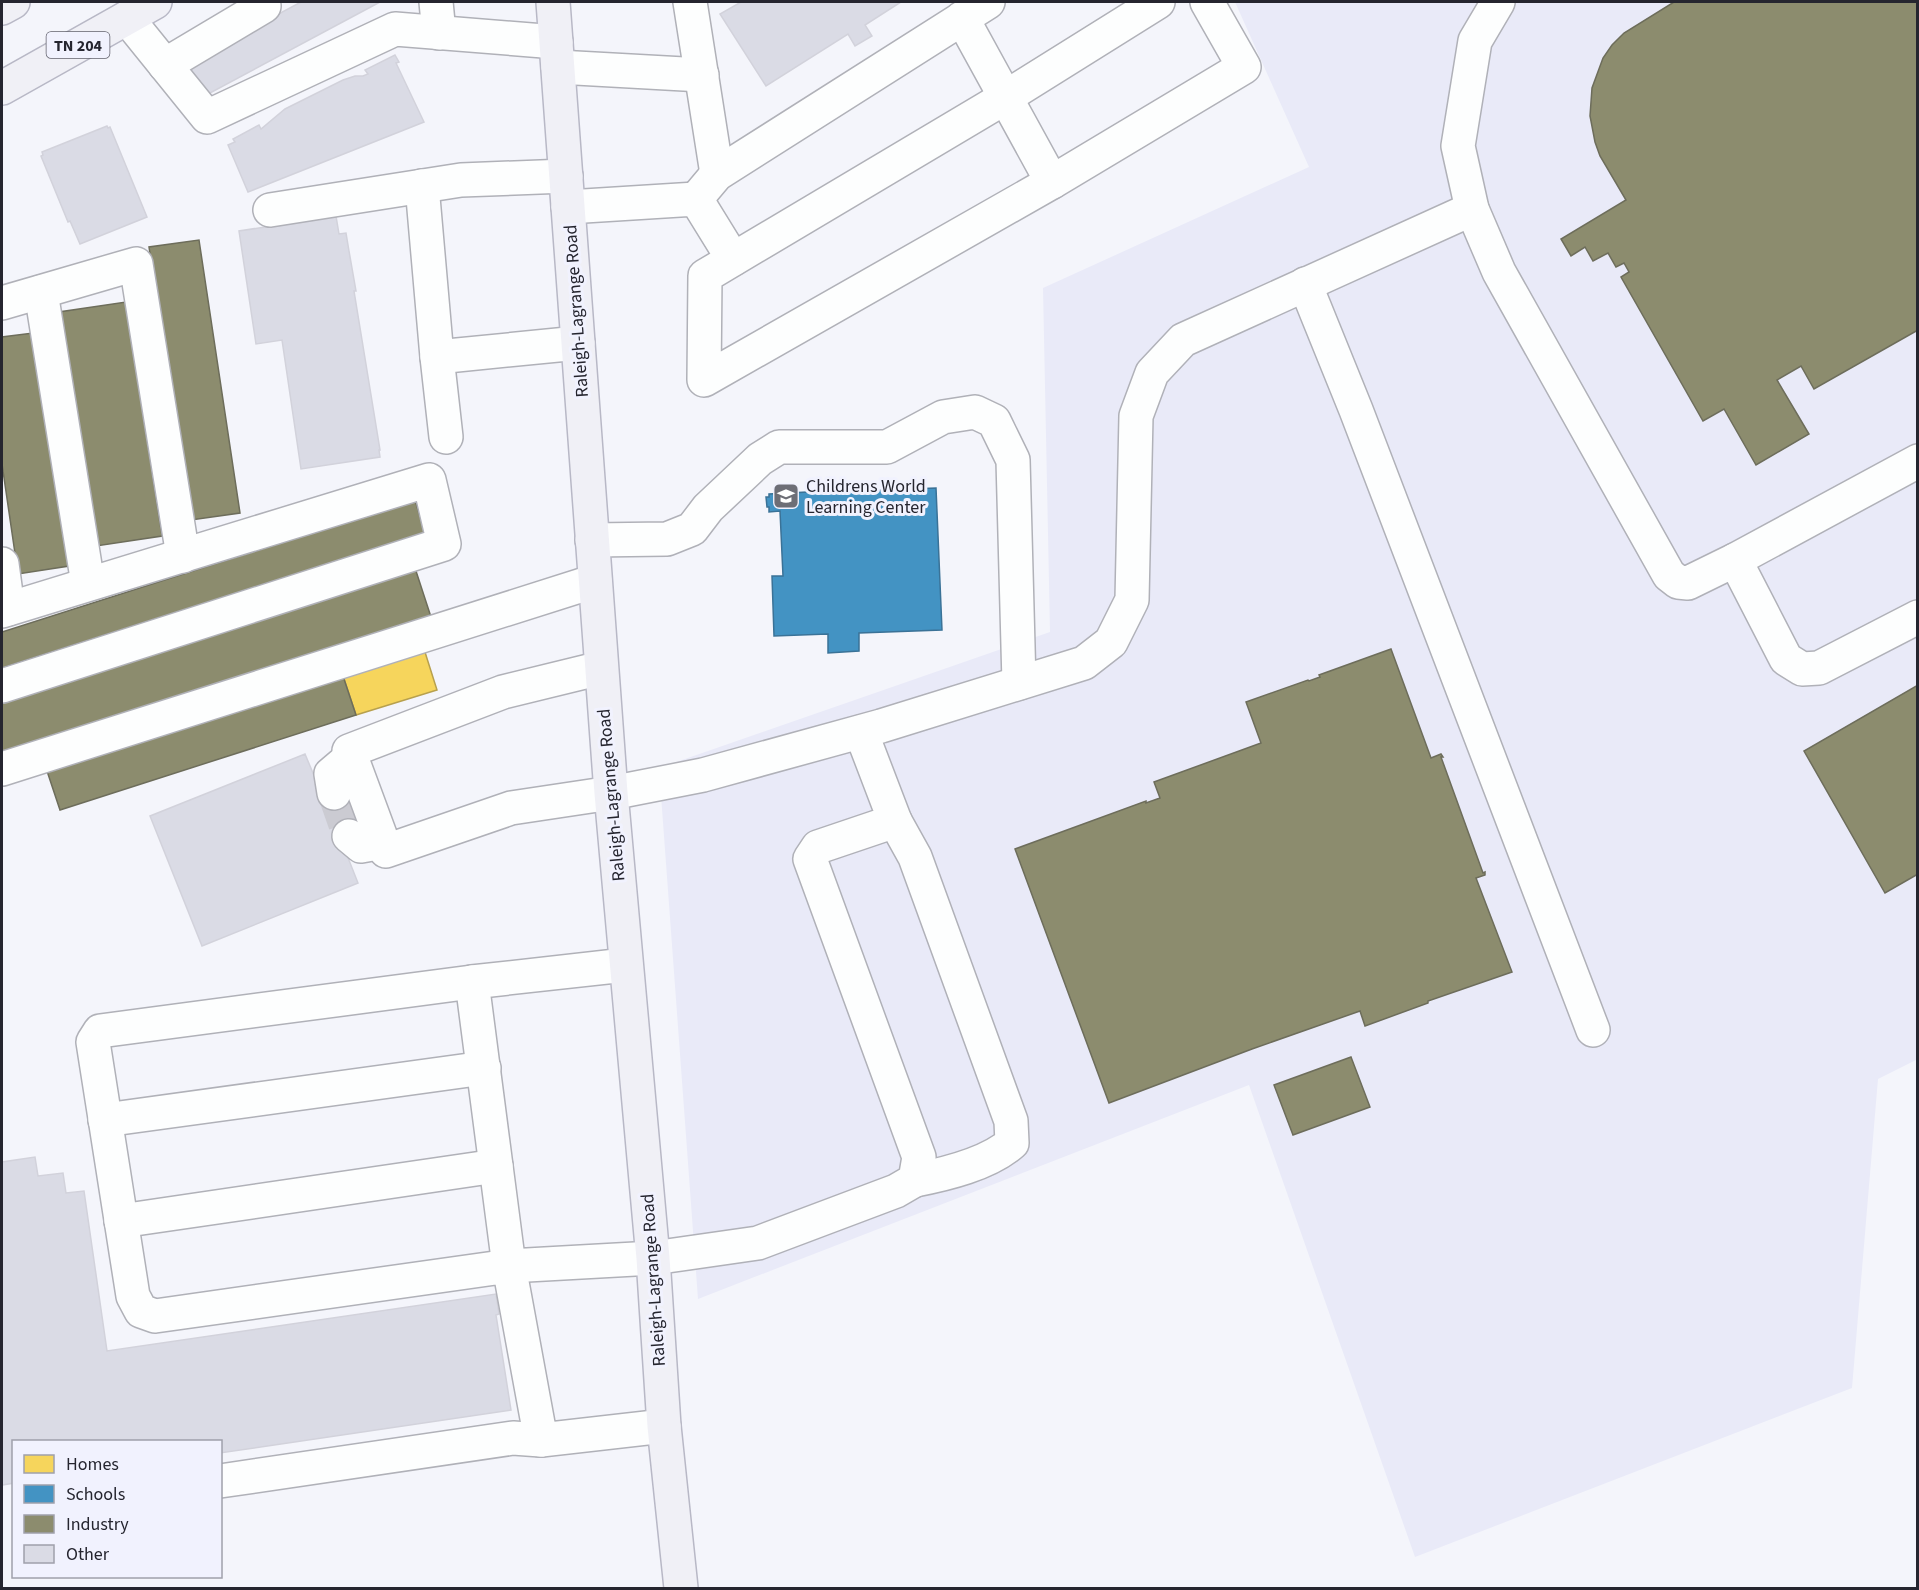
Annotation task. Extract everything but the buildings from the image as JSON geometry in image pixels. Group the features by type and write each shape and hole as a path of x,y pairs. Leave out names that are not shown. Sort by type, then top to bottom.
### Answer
{"main road":[{"path":"2,8 13,2"},
{"name":"TN 204","path":"2,88 155,2"},
{"name":"Raleigh-Lagrange Road","path":"553,2 611,793 653,1258 664,1426 681,1588"}],"lane":[{"path":"690,2 717,174"},
{"path":"1158,2 1006,97 705,276 704,380 1052,182 1244,67 1207,2"},
{"path":"1498,2 1475,41 1458,146 1472,209 1499,272 1669,574 1678,582 1688,584 1917,461"},
{"path":"165,65 266,3"},
{"path":"696,199 717,174 975,10 1006,97 1052,182"},
{"path":"127,18 207,117 395,29 438,17 557,54 702,75"},
{"path":"270,210 461,180 567,191 696,199"},
{"path":"422,186 446,437"},
{"path":"696,199 733,259"},
{"path":"602,668 503,692 349,751 386,851 511,808 611,793 704,775 861,732 1084,663 1111,642 1132,600 1136,416 1152,373 1183,340 1472,209"},
{"path":"2,303 136,264 183,556"},
{"path":"1305,284 1356,410 1593,1030"},
{"path":"41,292 88,584"},
{"path":"437,357 578,343"},
{"path":"592,540 667,539 692,529 708,507 760,459 779,447 888,447 943,417 975,412 994,421 1013,460 1018,683"},
{"path":"2,564 5,610 429,480 444,544 2,686"},
{"path":"1735,560 1786,659 1802,669 1820,669 1917,617"},
{"path":"2,769 595,581"},
{"path":"626,965 472,982 100,1031 93,1042 133,1296 141,1311 155,1316 509,1266 653,1258 758,1243 896,1191 915,1180 943,1175 1001,1153 1012,1143 1011,1121 915,857 895,821 861,732"},
{"path":"334,793 331,774 351,757"},
{"path":"895,821 818,847 810,859 919,1157 915,1180"},
{"path":"349,836 361,846 383,842"},
{"path":"472,982 509,1266 541,1440"},
{"path":"105,1120 484,1068"},
{"path":"121,1221 496,1166"},
{"path":"222,1481 513,1438 541,1440 664,1426"}],"shaded area":[{"path":"1235,2 1917,2 1918,1059 1878,1079 1852,1388 1415,1557 1249,1085 698,1299 659,768 1050,632 1043,288 1309,167"}],"tunnel":[{"path":"334,793 349,836"}],"place":[{"name":"Childrens World Learning Center","path":"786,496"}]}
